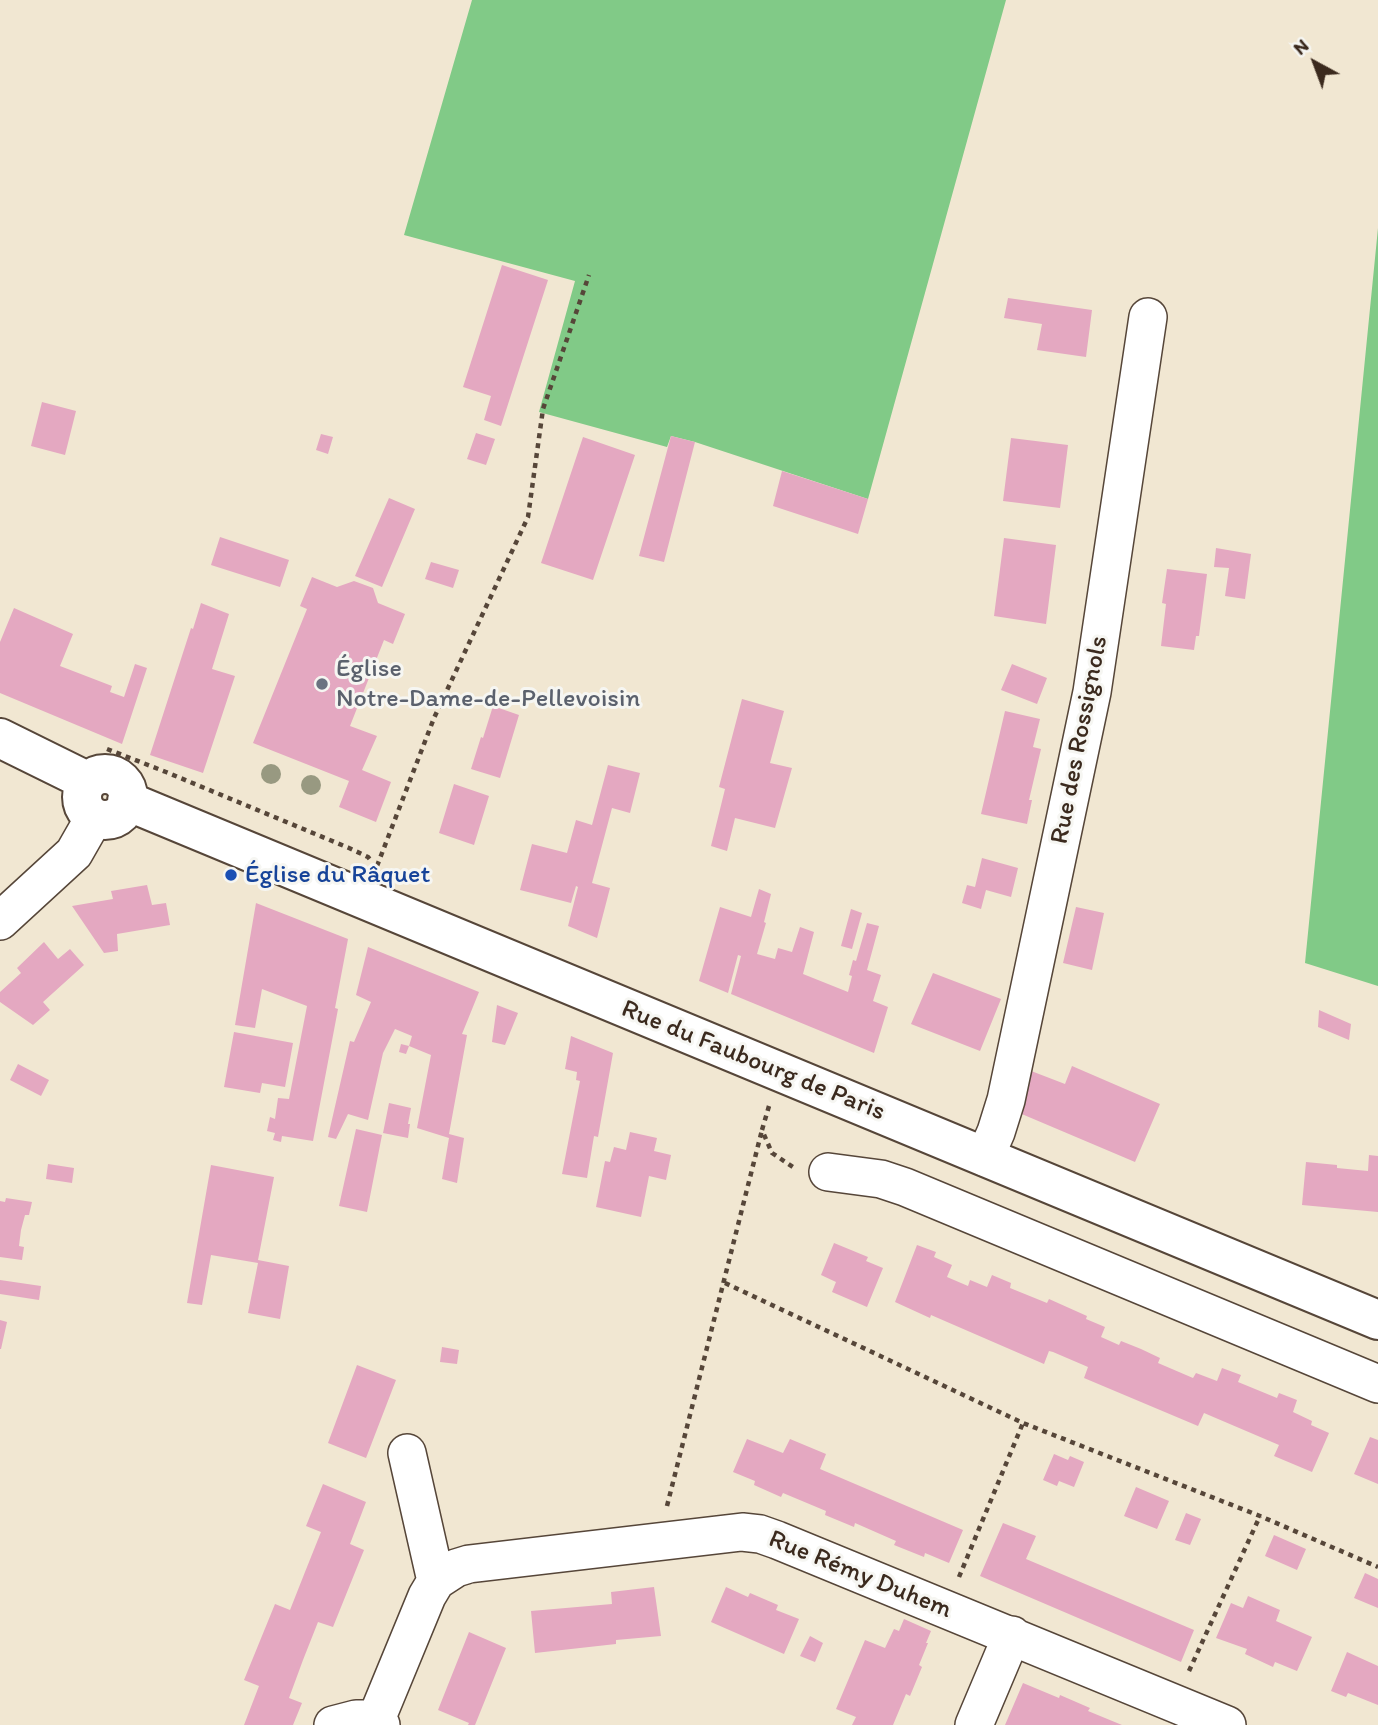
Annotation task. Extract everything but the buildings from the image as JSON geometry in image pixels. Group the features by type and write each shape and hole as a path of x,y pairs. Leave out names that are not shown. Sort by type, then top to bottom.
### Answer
{"main road":[{"path":"0,738 88,781"},
{"path":"106,773 120,779 128,793 127,801 124,809 115,818 102,820 94,818 85,809 82,792 88,781 98,774 106,773"},
{"name":"Rue du Faubourg de Paris","path":"127,801 1378,1320"}],"street":[{"name":"Rue des Rossignols","path":"985,1157 1006,1100 1092,692 1148,317"},
{"path":"0,921 74,853 94,818"},
{"path":"828,1172 881,1178 905,1187 1378,1384"},
{"path":"333,1725 356,1718 378,1723 427,1596 436,1581 408,1453"},
{"name":"Rue Rémy Duhem","path":"436,1581 456,1568 469,1564 742,1532 760,1534 1227,1725"},
{"path":"974,1725 1012,1635"}],"path":[{"path":"363,899 434,718 528,517 543,409 589,275"},
{"path":"658,1541 779,1072"},
{"path":"762,1130 772,1153 798,1170 828,1172"},
{"path":"725,1283 1023,1423 1260,1516 1378,1567"},
{"path":"945,1609 1023,1423"},
{"path":"1175,1703 1260,1516"}],"green space":[{"path":"472,0 1006,0 868,499 695,442 671,436 667,447 539,412 575,281 404,235"},
{"path":"1378,228 1378,986 1305,963"}],"place":[{"name":"Église Notre-Dame-de-Pellevoisin","path":"322,684"},
{"name":"Église du Râquet","path":"231,875"}]}
